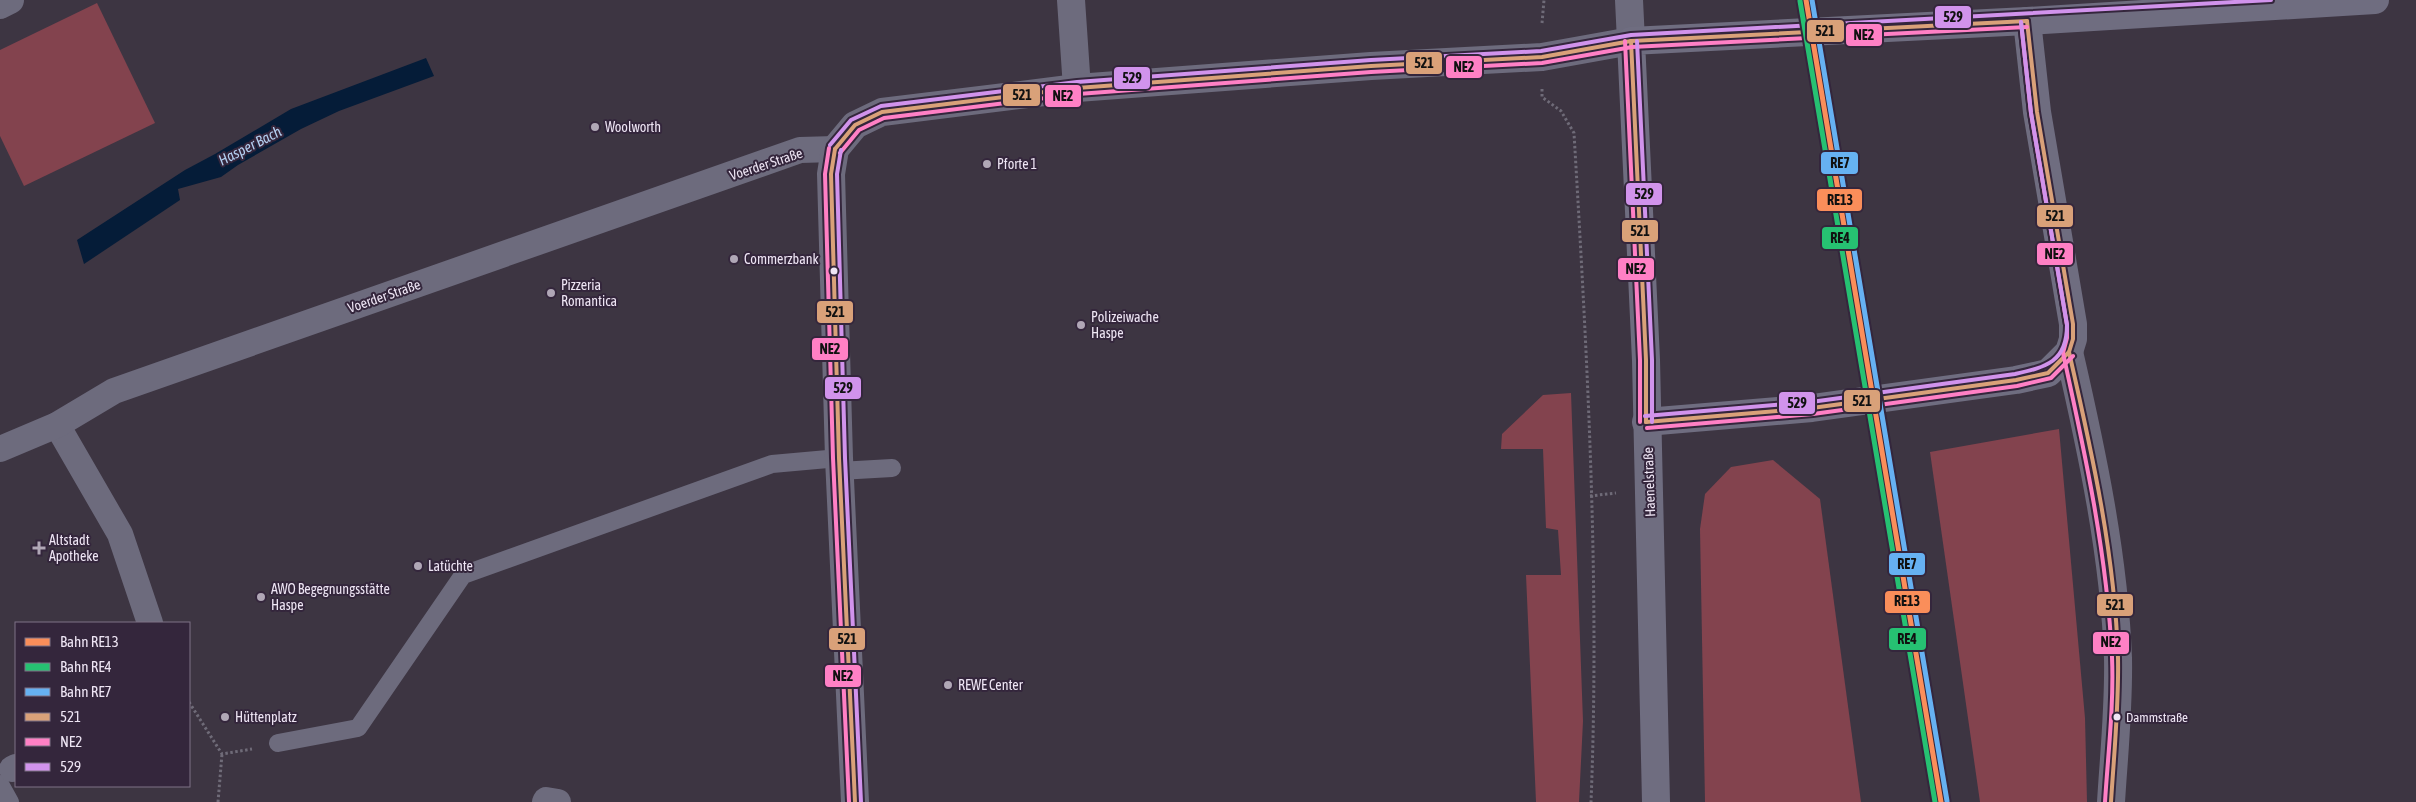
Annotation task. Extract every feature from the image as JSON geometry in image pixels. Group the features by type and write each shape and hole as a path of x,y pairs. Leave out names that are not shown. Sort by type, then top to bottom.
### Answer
{"main road":[{"path":"1630,42 2027,21 2129,7 2375,0"},
{"path":"1646,422 1812,408 2016,380 2048,373 2069,352 2073,339 2073,324 2037,112 2027,21"},
{"name":"Haenelstraße","path":"1630,42 1646,360 1656,802"}],"street":[{"path":"0,4 10,0"},
{"path":"1072,0 1077,88"},
{"path":"855,802 839,465 831,174 835,149 855,125 882,112 1077,88 1371,66 1542,57 1630,42 1629,0"},
{"name":"Voerder Straße","path":"0,449 57,425 123,388 800,150 835,149"},
{"path":"2069,352 2093,457 2113,596 2118,658 2117,716 2111,802"},
{"path":"57,425 120,534 150,622"},
{"path":"545,802 546,800 558,802"}],"lane":[{"path":"278,743 358,728 462,575 772,464 892,468"},
{"path":"9,773 10,802"}],"path":[{"path":"1562,110 1574,133 1587,353 1595,703 1591,802"},
{"path":"190,704 222,754 218,802"},
{"path":"222,754 278,743"}],"shaded area":[{"path":"97,3 155,123 24,186 0,136 0,50"},
{"path":"1571,393 1583,721 1579,802 1536,802 1526,575 1561,575 1558,530 1546,528 1543,449 1501,449 1502,434 1543,395"},
{"path":"2059,429 2085,718 2087,802 1980,802 1930,452"},
{"path":"1773,460 1820,499 1861,802 1705,802 1700,529 1705,494 1731,467"}],"water":[{"name":"Hasper Bach","path":"426,58 434,76 339,111 301,129 238,165 221,177 178,189 180,200 84,264 77,240 185,170 291,109"}],"rail line":[{"name":"RE13","path":"1806,0 1941,802"},
{"name":"RE7","path":"1812,0 1947,801"},
{"name":"RE4","path":"1800,1 1935,802"}],"transit line":[{"name":"529","path":"830,145 851,120 881,106 1077,82 1371,60 1541,51 1631,35 2271,0"},
{"name":"521","path":"2027,21 2037,112 2073,324 2073,339 2069,352 2094,466 2112,581 2116,619 2118,676 2111,802"},
{"name":"521","path":"835,149 855,125 882,112 1077,88 1371,66 1542,57 1631,41 2027,21"},
{"name":"NE2","path":"2021,22 2031,113 2067,325 2067,338 2063,353 2087,466 2105,580 2112,657 2111,711 2105,802"},
{"name":"529","path":"1645,416 1811,402 2015,374 2036,369 2053,361 2059,355 2066,337 2067,325 2031,113 2021,22"},
{"name":"NE2","path":"840,153 859,130 884,118 1078,94 1371,72 1542,63 1632,47 2027,27"},
{"name":"NE2","path":"1625,41 1640,360 1640,422"},
{"name":"521","path":"1631,41 1646,360 1646,422"},
{"name":"529","path":"1637,41 1652,360 1652,422"},
{"name":"NE2","path":"829,148 825,174 833,458 849,802"},
{"name":"521","path":"835,149 831,174 839,458 855,802"},
{"name":"529","path":"841,150 837,174 845,458 861,802"},
{"name":"521","path":"1646,422 1812,408 2016,380 2048,373 2069,352"},
{"name":"NE2","path":"1647,428 1813,414 2017,386 2051,378 2073,356"}],"place":[{"name":"Woolworth","path":"595,127"},
{"name":"Pforte 1","path":"987,164"},
{"name":"Commerzbank","path":"734,259"},
{"name":"Pizzeria Romantica","path":"551,293"},
{"name":"Polizeiwache Haspe","path":"1081,325"},
{"name":"Altstadt Apotheke","path":"39,548"},
{"name":"Latüchte","path":"418,566"},
{"name":"AWO Begegnungsstätte Haspe","path":"261,597"},
{"name":"REWE Center","path":"948,685"},
{"name":"Hüttenplatz","path":"225,717"},
{"name":"Dammstraße","path":"2117,717"}]}
